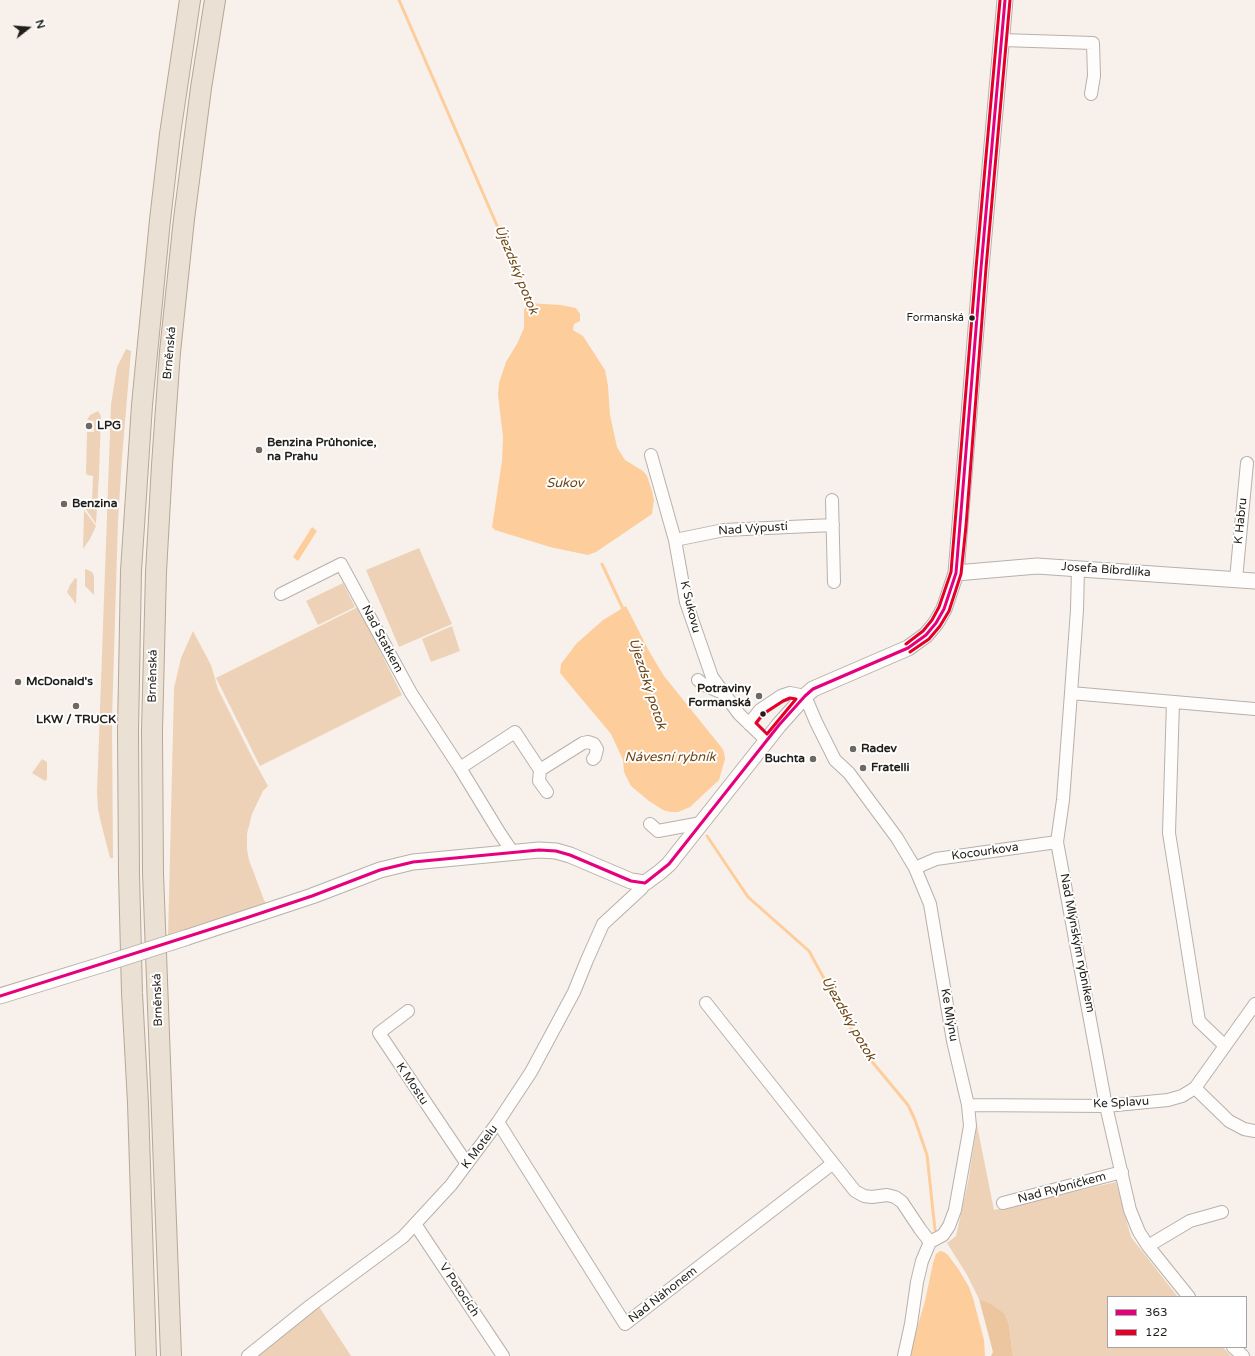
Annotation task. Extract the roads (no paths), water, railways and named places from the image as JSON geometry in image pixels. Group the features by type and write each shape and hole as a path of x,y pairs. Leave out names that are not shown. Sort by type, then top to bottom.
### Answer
{"highway":[{"name":"Brněnská","path":"146,1356 129,874 128,731 131,571 142,405 160,220 170,134 190,0"},
{"name":"Brněnská","path":"171,1356 153,873 152,730 156,572 161,472 170,359 184,219 199,102 215,0"}],"street":[{"path":"0,996 104,964 312,896 380,870 413,862 539,850 556,851 570,855 631,881 645,883 669,864 767,741 805,696 813,689 908,648 926,635 936,624 944,609 956,573 1005,0"},
{"path":"1002,40 1093,43 1094,76 1091,94"},
{"name":"K Sukovu","path":"650,455 674,540 689,613 712,677 722,693 739,714 767,741"},
{"name":"K Habru","path":"1236,579 1247,463"},
{"path":"832,500 834,582"},
{"name":"Nad Výpustí","path":"674,540 724,530 833,525"},
{"name":"Nad Statkem","path":"281,594 341,564 412,693 513,853"},
{"name":"Josefa Bíbrdlíka","path":"956,573 1037,566 1236,579 1255,582"},
{"name":"Nad Mlýnským rybníkem","path":"1078,568 1077,610 1063,800 1057,842 1106,1106 1130,1210 1139,1232 1148,1246 1188,1296"},
{"path":"698,680 704,685 722,693"},
{"path":"749,724 760,710 780,696 790,693 805,696"},
{"path":"1071,693 1255,708"},
{"name":"Ke Mlýnu","path":"805,696 835,760 849,773 897,838 915,868 930,904 953,1042 968,1105 970,1126 955,1210 949,1226 943,1235 930,1242"},
{"path":"1173,702 1169,833 1199,1021 1225,1046"},
{"path":"460,768 515,732 540,770 539,781 547,792"},
{"path":"540,770 588,742 594,744 597,749 593,759"},
{"path":"650,824 658,831 701,823"},
{"name":"Kocourkova","path":"915,868 936,859 1057,842"},
{"name":"K Motelu","path":"248,1356 310,1306 403,1238 451,1185 498,1122 531,1072 574,992 603,924 642,888 645,883"},
{"path":"706,1004 855,1192 872,1197 887,1195 895,1197 902,1202 930,1242 922,1261 917,1282 911,1324 904,1356"},
{"path":"1255,1004 1195,1088 1230,1121 1244,1129 1255,1131"},
{"name":"K Mostu","path":"408,1011 379,1033 466,1164"},
{"name":"Ke Splavu","path":"968,1105 1106,1106 1168,1100 1182,1096 1195,1088"},
{"name":"Nad Náhonem","path":"498,1122 625,1324 832,1164"},
{"name":"Nad Rybníčkem","path":"1003,1203 1122,1172"},
{"path":"1148,1246 1190,1221 1222,1212"},
{"name":"V Potocích","path":"415,1224 503,1356"},
{"path":"1234,1348 1243,1356"}],"water":[{"name":"Sukov","path":"527,303 561,305 576,308 580,314 580,321 574,324 573,330 583,336 605,370 608,386 610,415 617,447 625,460 643,471 647,476 652,491 654,500 652,514 596,552 588,555 550,547 495,530 492,527 502,461 503,437 498,395 499,383 506,362 518,342 524,328 524,310"},
{"path":"312,527 317,531 298,561 293,557"},
{"name":"Návesní rybník","path":"626,606 649,651 664,676 724,752 725,759 719,780 690,807 678,812 663,810 631,786 624,772 623,760 611,734 560,673 561,664 576,644 603,620"},
{"path":"940,1251 948,1255 969,1287 984,1340 985,1356 910,1356 925,1301 933,1263 936,1254"}],"waterway":[{"name":"Újezdský potok","path":"399,0 532,306"},
{"name":"Újezdský potok","path":"602,564 624,611"},
{"name":"Újezdský potok","path":"707,836 748,897 809,951 864,1052 908,1105 915,1120 927,1155 935,1230"}],"place":[{"name":"Formanská","path":"972,318"},
{"name":"LPG","path":"89,426"},
{"name":"Benzina Průhonice, na Prahu","path":"259,450"},
{"name":"Benzina","path":"64,504"},
{"name":"McDonald's","path":"18,682"},
{"name":"Potraviny Formanská","path":"759,696"},
{"name":"LKW / TRUCK","path":"76,706"},
{"name":"Radev","path":"853,749"},
{"name":"Buchta","path":"813,759"},
{"name":"Fratelli","path":"863,768"}]}
